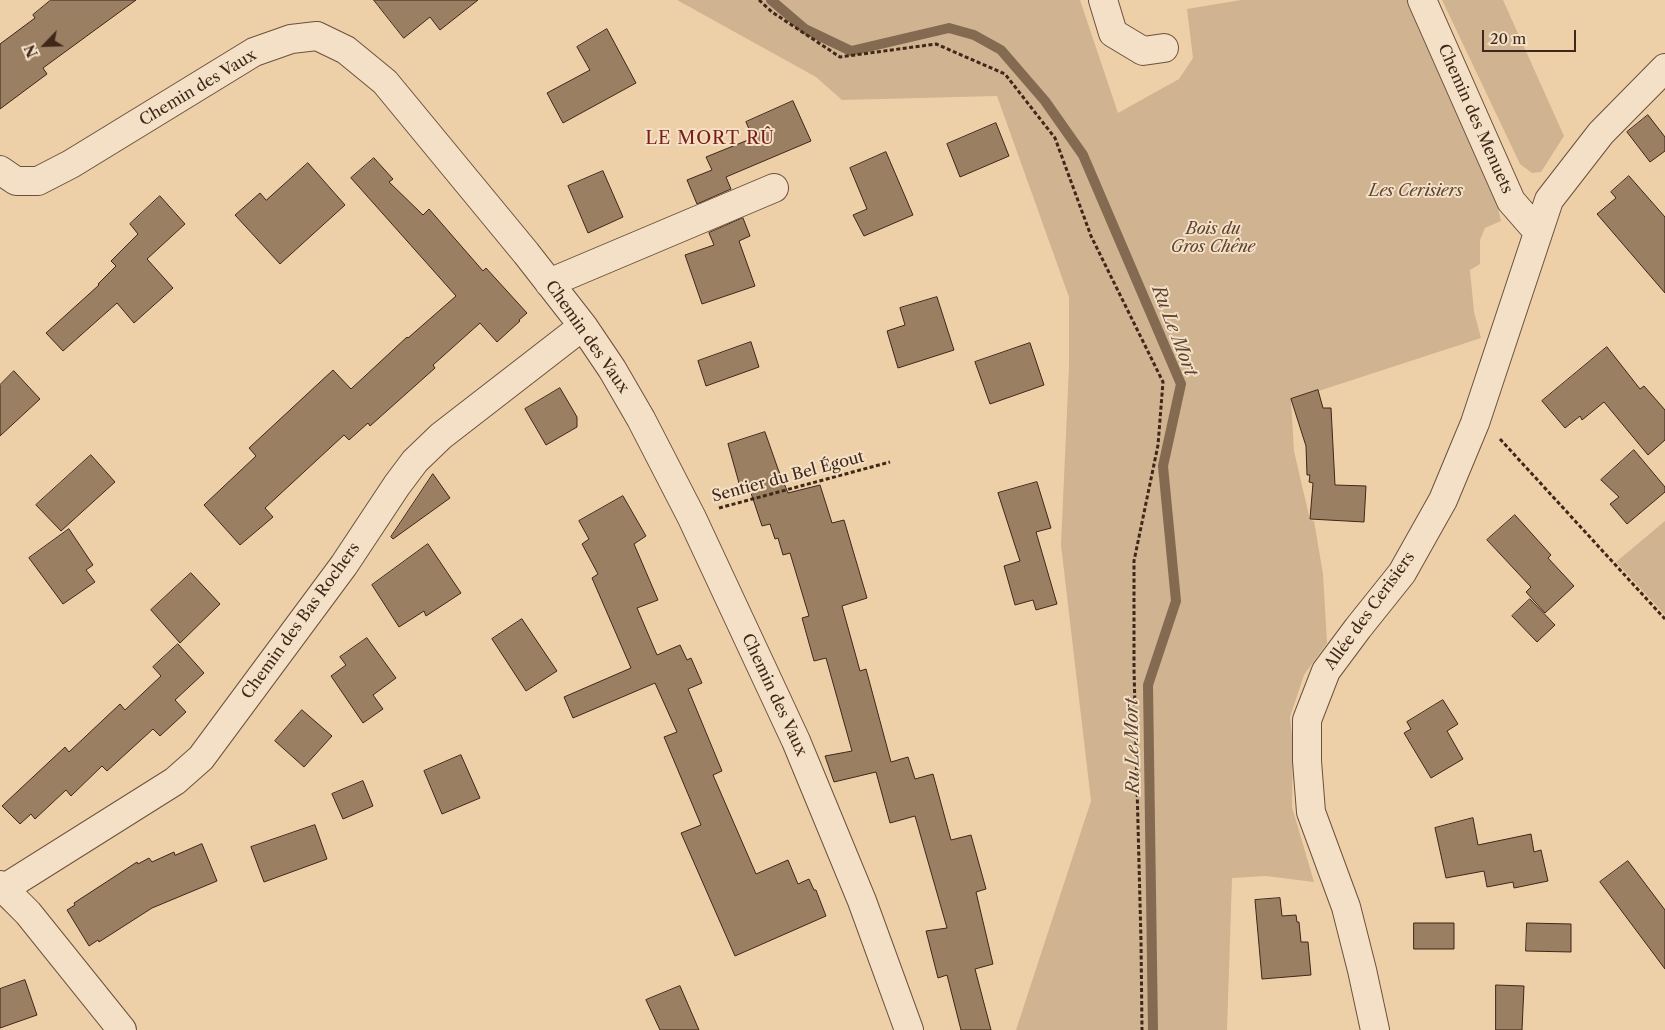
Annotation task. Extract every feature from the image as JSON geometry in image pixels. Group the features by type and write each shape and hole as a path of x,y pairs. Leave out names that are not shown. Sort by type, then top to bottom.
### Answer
{"street":[{"path":"1103,0 1113,33 1142,51 1164,48"},
{"name":"Chemin des Menuets","path":"1422,0 1511,201 1538,232"},
{"name":"Chemin des Vaux","path":"0,170 16,181 38,181 71,164 254,52 291,38 317,36 346,50 385,82 583,326 612,369 641,419 692,518 796,741 862,901 909,1030"},
{"name":"Allée des Cerisiers","path":"1375,1030 1346,907 1311,812 1307,761 1307,720 1326,671 1402,574 1443,500 1475,423 1550,200 1601,133 1665,68"},
{"path":"549,282 774,188"},
{"name":"Chemin des Bas Rochers","path":"2,888 175,781 201,758 344,565 415,461 441,436 583,326"},
{"path":"2,888 28,914 122,1030"}],"path":[{"path":"759,0 772,12 840,57 936,44 1005,74 1055,138 1091,236 1163,382 1158,445 1134,562 1134,669 1142,1030"},
{"path":"1475,423 1493,431 1665,619"},
{"name":"Sentier du Bel Égout","path":"692,518 710,510 890,462"}],"green space":[{"name":"Bois du Gros Chêne","path":"677,0 1080,0 1118,113 1179,79 1193,58 1187,9 1241,0 1413,0 1492,182 1501,221 1485,228 1480,240 1480,264 1470,270 1474,312 1481,338 1291,400 1294,451 1310,520 1314,521 1323,574 1327,643 1304,675 1290,717 1293,745 1292,807 1314,882 1266,876 1232,878 1227,1030 1016,1030 1091,801 1061,545 1069,366 1069,297 997,96 842,100 816,77"},
{"path":"1442,0 1503,0 1564,136 1541,172 1532,173 1520,164"},
{"path":"1665,521 1665,615 1616,562"}],"building":[{"path":"51,0 136,0 43,68 47,74 0,109 0,44 35,18 33,15"},
{"path":"374,0 478,0 440,30 430,17 404,38"},
{"path":"607,29 636,83 563,123 547,93 590,70 577,47"},
{"path":"793,101 811,141 726,177 731,189 697,204 687,180 712,170 706,157 753,138 746,122"},
{"path":"1648,115 1665,137 1665,151 1650,162 1627,132"},
{"path":"996,123 1009,156 960,177 947,144"},
{"path":"886,152 913,215 864,236 853,215 867,209 850,168"},
{"path":"374,158 393,179 389,182 423,215 429,209 483,271 486,268 527,313 497,342 480,323 433,365 435,368 370,426 368,423 349,440 344,435 265,508 273,517 240,545 204,505 256,456 249,448 333,370 351,389 407,337 456,296 351,178"},
{"path":"308,163 345,205 280,264 235,215 260,193 266,200"},
{"path":"603,171 623,217 588,233 568,186"},
{"path":"1629,176 1665,217 1665,293 1597,214 1616,198 1611,192"},
{"path":"160,196 185,224 147,259 173,288 134,323 117,303 63,351 46,333 99,285 116,266 111,261 138,234 130,224"},
{"path":"743,218 750,236 739,241 755,286 702,304 685,255 714,245 709,233"},
{"path":"937,297 954,350 898,368 887,331 905,325 900,308"},
{"path":"751,342 759,367 706,386 698,361"},
{"path":"1030,343 1044,385 990,404 975,362"},
{"path":"1607,347 1640,389 1644,386 1665,410 1665,440 1648,455 1604,402 1582,420 1580,416 1565,428 1542,401"},
{"path":"14,371 40,399 0,436 0,385"},
{"path":"560,388 577,417 577,427 546,445 525,409"},
{"path":"1318,390 1323,408 1331,408 1335,485 1366,486 1364,522 1310,519 1313,483 1309,482 1310,475 1307,475 1306,446 1291,399"},
{"path":"765,432 788,493 820,485 832,523 844,520 867,598 842,606 860,671 866,669 891,762 908,757 915,779 933,774 951,840 971,835 986,889 976,892 993,964 975,969 991,1030 961,1030 947,975 938,978 926,931 947,928 915,816 890,823 876,772 834,782 825,756 852,751 826,658 814,661 802,618 809,616 790,553 783,555 778,538 775,539 770,524 762,526 747,481 739,483 728,444"},
{"path":"1634,450 1665,487 1665,492 1627,524 1610,504 1619,497 1601,480"},
{"path":"91,455 115,482 61,531 36,505"},
{"path":"433,474 450,498 393,539 391,537"},
{"path":"1037,482 1051,528 1036,532 1057,604 1036,610 1033,600 1015,605 1004,566 1020,561 998,493"},
{"path":"623,496 646,536 634,544 658,600 637,608 657,655 680,645 687,660 691,658 702,683 688,689 722,771 713,775 756,874 788,860 798,884 809,879 814,890 816,890 826,916 735,956 681,833 701,825 664,737 677,732 655,683 573,718 564,697 631,668 592,578 598,574 582,544 589,539 579,521"},
{"path":"1515,515 1551,555 1548,558 1574,586 1545,613 1526,592 1531,587 1487,540"},
{"path":"69,529 93,565 86,570 95,582 63,604 29,558"},
{"path":"428,544 461,593 426,616 424,611 399,627 372,585"},
{"path":"191,573 220,604 180,643 151,610"},
{"path":"1530,599 1555,625 1537,642 1512,616"},
{"path":"522,619 557,671 526,691 492,639"},
{"path":"367,638 396,678 373,695 383,709 363,723 331,676 346,665 340,657"},
{"path":"178,644 204,673 175,700 186,712 160,736 153,729 107,771 102,766 71,796 66,790 35,819 31,814 20,824 2,806 65,747 69,752 120,704 125,710 161,676 153,667"},
{"path":"1443,700 1458,724 1447,731 1463,759 1431,778 1404,733 1411,729 1407,722"},
{"path":"302,710 332,736 304,767 275,741"},
{"path":"461,755 480,798 442,814 424,771"},
{"path":"363,781 373,806 343,819 332,794"},
{"path":"1473,818 1478,845 1531,834 1534,852 1541,850 1548,881 1514,888 1513,882 1487,887 1484,871 1446,878 1435,828"},
{"path":"315,825 327,859 264,882 251,847"},
{"path":"202,844 217,881 152,908 99,942 98,940 89,946 67,910 75,905 74,903 137,862 138,864 149,858 152,862 174,852 175,855"},
{"path":"1628,861 1665,910 1665,969 1600,882"},
{"path":"1280,898 1282,916 1296,915 1297,922 1299,922 1301,942 1308,942 1311,975 1262,979 1255,900"},
{"path":"1414,923 1454,923 1454,949 1414,949"},
{"path":"1527,923 1571,924 1571,952 1526,951"},
{"path":"25,980 37,1015 0,1028 0,989"},
{"path":"1496,985 1524,986 1522,1030 1496,1030"},
{"path":"680,986 699,1030 660,1030 646,1000"}],"waterway":[{"name":"Ru Le Mort","path":"771,0 805,29 851,51 949,28 974,35 1001,50 1045,101 1083,155 1181,384 1163,466 1176,601 1148,685 1153,1030"}],"district":[{"name":"LE MORT RÛ","path":"710,139"}],"park label":[{"name":"Les Cerisiers","path":"1416,191"}]}
